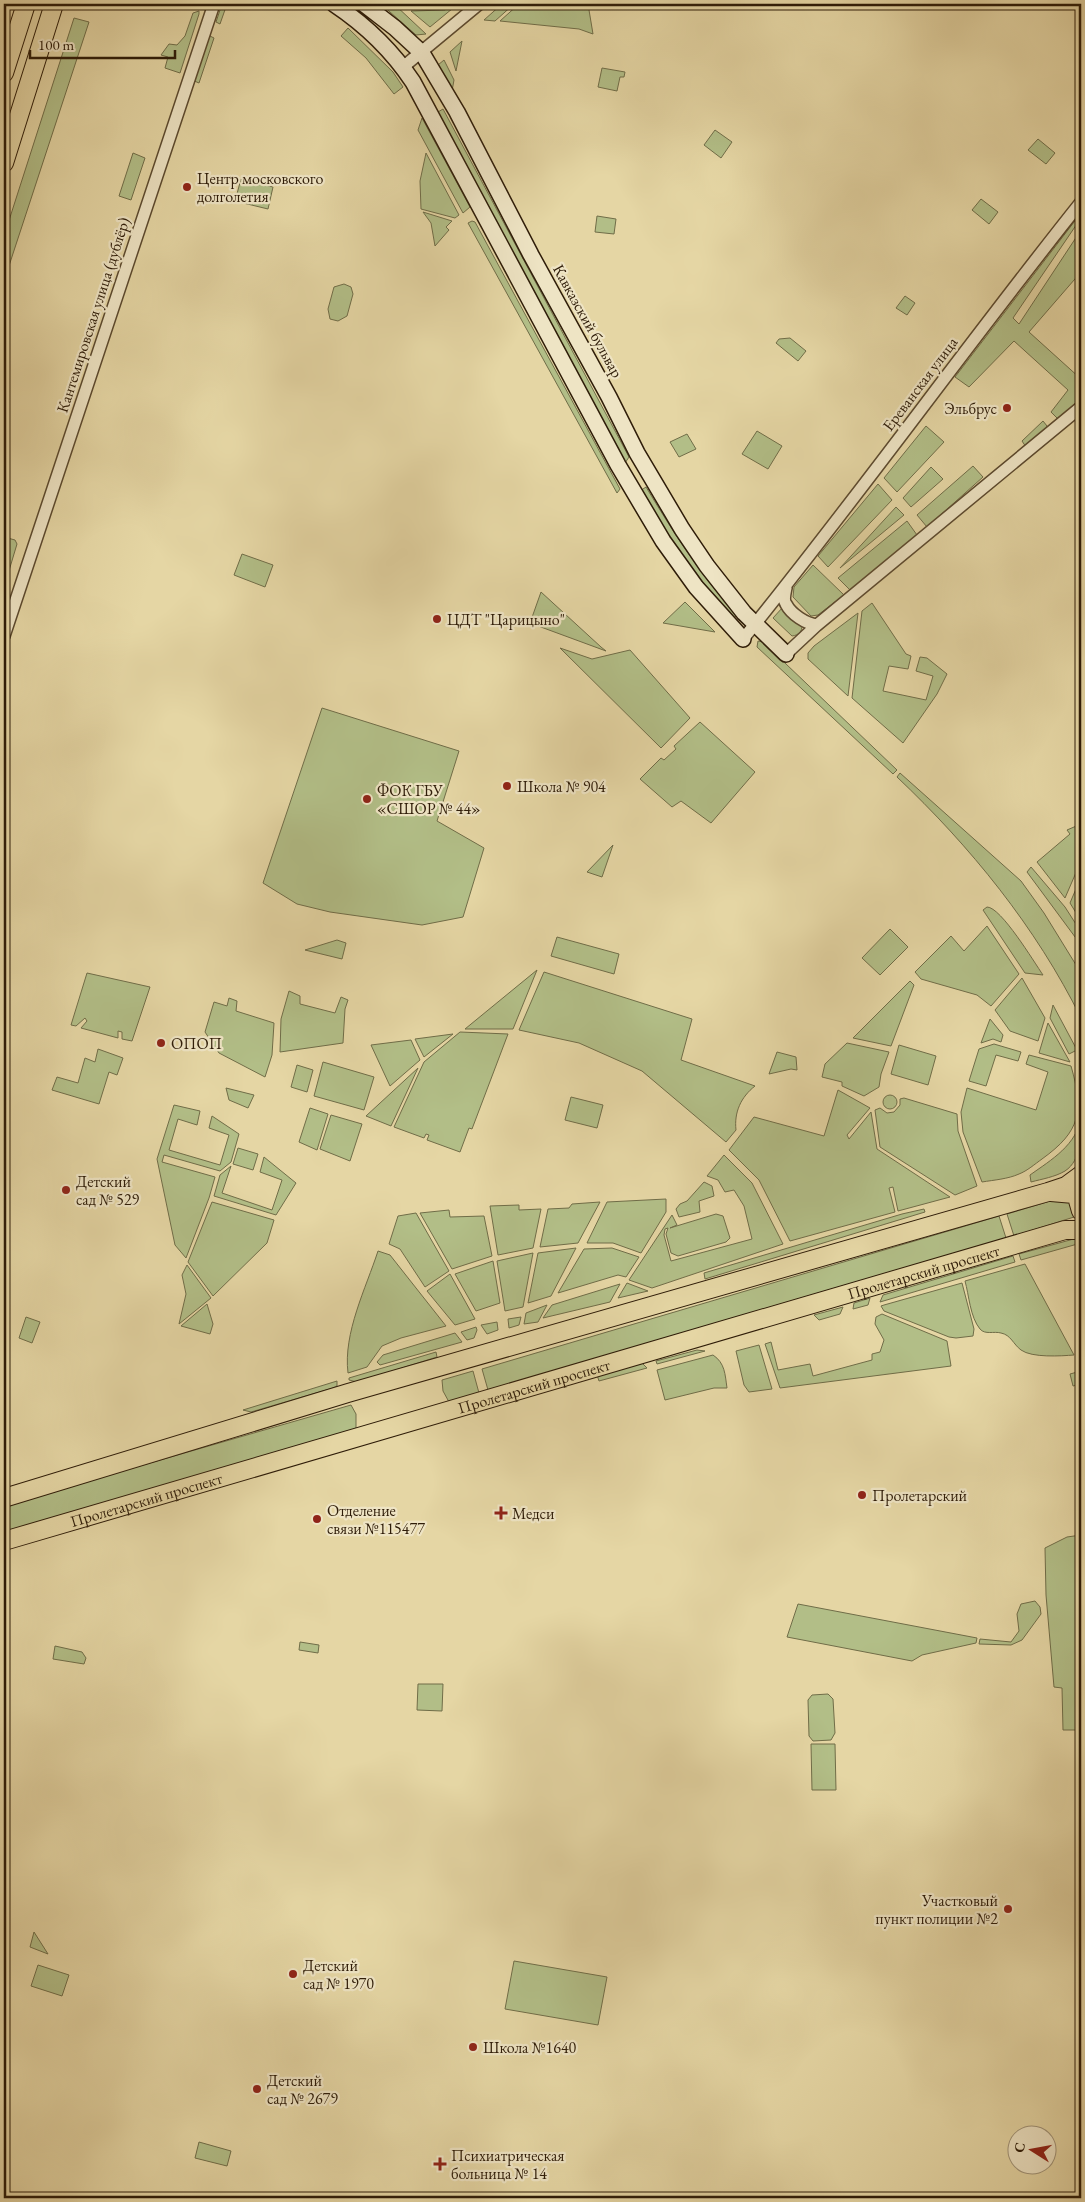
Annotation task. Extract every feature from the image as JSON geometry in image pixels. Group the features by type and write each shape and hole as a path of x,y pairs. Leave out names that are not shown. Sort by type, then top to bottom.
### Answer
{"main road":[{"path":"4,73 26,4"},
{"path":"4,163 54,4"},
{"path":"334,4 373,35 403,67 430,111 618,465 663,541 696,587 743,639"},
{"name":"Кавказский бульвар","path":"364,4 395,28 422,53 457,112 637,453 682,528 707,566 755,624 786,654"},
{"path":"618,465 624,470 632,470 638,464 637,453"},
{"path":"638,498 637,491 640,484 651,482 657,486"},
{"name":"Пролетарский проспект","path":"4,1498 348,1393 1048,1192 1066,1186 1081,1174"},
{"name":"Пролетарский проспект","path":"4,1541 1073,1230 1081,1212 1077,1197 1074,1194 1048,1192"}],"street":[{"name":"Кантемировская улица (дублёр)","path":"4,636 214,4"},
{"path":"403,67 479,4"},
{"name":"Ереванская улица","path":"743,639 786,587 990,318 1081,202"},
{"path":"786,654 816,625 1081,408"},
{"path":"786,587 784,598 786,604 806,623 816,625"}],"green space":[{"path":"222,4 227,4 220,24 216,22"},
{"path":"381,4 394,4 426,34 416,35"},
{"path":"453,4 458,4 430,27 411,11 445,10"},
{"path":"502,4 514,4 495,21 484,20"},
{"path":"519,4 588,4 593,34 579,29 500,21"},
{"path":"199,11 180,73 165,68 168,57 161,55 169,44 177,45 185,36 193,13"},
{"path":"74,18 89,22 4,281 4,236"},
{"path":"348,28 393,72 403,87 394,94 366,58 341,36"},
{"path":"208,35 214,38 199,83 192,80"},
{"path":"462,41 456,71 450,52"},
{"path":"444,60 454,80 452,91 438,65"},
{"path":"602,68 625,72 624,77 620,77 617,91 598,87"},
{"path":"443,109 629,457 625,463 620,461 438,112"},
{"path":"422,118 470,207 463,213 418,130"},
{"path":"715,130 732,142 721,158 704,145"},
{"path":"1038,139 1055,153 1046,164 1028,150"},
{"path":"133,153 145,158 131,200 119,196"},
{"path":"426,153 459,215 455,218 421,209 420,181"},
{"path":"241,179 273,187 268,209 235,201"},
{"path":"981,199 998,212 989,224 972,210"},
{"path":"423,212 452,221 446,227 449,230 435,246 431,223"},
{"path":"1081,213 1081,218 1013,318 1019,324 1081,230 1081,272 1029,332 1081,379 1081,403 1059,420 1051,412 1068,390 1014,341 969,387 955,377"},
{"path":"597,216 616,219 614,234 595,232"},
{"path":"475,222 620,489 617,493 468,223"},
{"path":"344,284 351,287 353,294 347,316 338,321 330,319 328,309 334,287"},
{"path":"905,296 915,303 907,315 896,308"},
{"path":"790,338 806,351 798,361 776,343 779,339"},
{"path":"1043,421 1047,426 1047,434 1026,447 1022,441"},
{"path":"926,426 944,442 897,492 884,478"},
{"path":"757,431 782,446 768,469 742,454"},
{"path":"687,434 696,449 679,457 670,442"},
{"path":"973,466 983,477 927,527 917,515"},
{"path":"931,467 943,479 911,507 903,498"},
{"path":"878,484 892,500 828,567 818,556"},
{"path":"646,487 688,553 737,614 733,620 695,573 661,525 640,491"},
{"path":"896,507 904,515 840,568"},
{"path":"907,521 917,535 850,590 838,578"},
{"path":"4,537 15,540 17,544 8,574 4,576"},
{"path":"242,554 273,565 265,587 234,575"},
{"path":"813,565 844,595 818,615 811,616 793,597 794,587"},
{"path":"541,592 601,647 606,651 530,623"},
{"path":"685,602 715,632 663,623"},
{"path":"872,603 906,654 911,656 908,669 889,666 883,691 926,700 933,676 916,671 920,657 927,658 947,674 937,694 903,743 852,698 862,611"},
{"path":"783,607 802,625 800,633 797,635 792,636 773,618"},
{"path":"858,613 848,696 808,659 808,653 814,646"},
{"path":"758,641 763,642 897,770 893,774 757,647"},
{"path":"560,648 592,659 630,650 690,718 661,748"},
{"name":"ФОК ГБУ «СШОР № 44»","path":"322,708 459,751 437,821 484,848 463,917 422,925 330,912 297,904 263,883"},
{"path":"700,722 755,772 711,823 681,801 672,807 640,779 661,758 664,760 676,749 674,746"},
{"path":"900,773 1021,881 1044,913 1081,973 1081,1018 1044,952 1000,889 950,831 897,777"},
{"path":"1081,824 1081,861 1065,898 1037,862 1070,834 1067,830"},
{"path":"613,845 602,877 587,872"},
{"path":"1031,867 1065,907 1081,932 1081,945 1027,872"},
{"path":"1081,877 1081,921 1070,903"},
{"path":"987,907 993,909 1008,925 1043,975 1025,973 983,910"},
{"path":"987,926 1019,974 991,1006 977,995 921,979 915,972 951,936 964,951"},
{"path":"890,929 908,947 880,975 862,958"},
{"path":"557,937 619,954 614,974 551,956"},
{"path":"337,940 346,943 342,959 305,950"},
{"path":"537,970 513,1029 465,1029"},
{"path":"544,972 692,1019 681,1060 755,1086 742,1100 737,1111 736,1130 726,1142 642,1071 579,1043 519,1030"},
{"path":"87,973 150,987 132,1041 122,1039 122,1032 118,1031 118,1038 81,1028 87,1021 85,1018 76,1026 71,1025"},
{"path":"1022,978 1045,1018 1038,1041 1010,1031 995,1010"},
{"path":"910,981 914,985 891,1046 853,1038"},
{"path":"289,991 300,996 300,1004 335,1013 341,997 348,1000 345,1009 343,1043 280,1052 281,1019"},
{"path":"229,998 237,1001 236,1011 274,1023 272,1055 265,1077 219,1053 205,1032 214,1002 227,1006"},
{"path":"1053,1005 1077,1050 1069,1054 1050,1018"},
{"path":"990,1019 1003,1035 1001,1042 993,1039 981,1043"},
{"path":"1048,1023 1070,1062 1039,1053"},
{"path":"460,1032 508,1034 472,1129 469,1128 460,1152 427,1140 429,1135 426,1134 424,1138 394,1127 424,1062"},
{"path":"453,1034 424,1057 415,1039"},
{"path":"411,1040 420,1060 390,1086 371,1045"},
{"path":"847,1043 889,1052 881,1074 879,1087 864,1096 842,1086 842,1082 822,1077 825,1064"},
{"path":"994,1044 1021,1052 1018,1061 996,1055 986,1086 969,1081 979,1049"},
{"path":"899,1045 936,1056 928,1085 891,1074"},
{"path":"98,1049 123,1058 117,1075 109,1072 99,1104 52,1090 57,1077 78,1083 85,1058 95,1062"},
{"path":"777,1052 796,1057 797,1070 791,1069 769,1074"},
{"path":"1029,1055 1071,1066 1077,1096 1078,1108 1076,1119 1065,1139 1028,1169 1010,1177 982,1182 963,1132 961,1112 967,1088 1036,1110 1048,1072 1026,1064"},
{"path":"323,1062 374,1077 364,1110 314,1096"},
{"path":"297,1065 313,1070 307,1092 291,1087"},
{"path":"418,1068 391,1126 366,1116"},
{"path":"226,1088 254,1095 248,1108 229,1100"},
{"path":"838,1090 870,1108 847,1135 849,1139 871,1112 877,1149 950,1197 898,1211 893,1187 889,1188 895,1212 790,1241 759,1180 729,1150 754,1117 824,1136"},
{"path":"890,1095 895,1097 897,1102 895,1107 890,1109 885,1107 883,1102 885,1097"},
{"path":"571,1097 603,1105 597,1128 565,1120"},
{"path":"904,1098 957,1114 958,1131 977,1186 955,1195 880,1147 875,1110 880,1108 887,1113 894,1112 900,1105 900,1099"},
{"path":"174,1105 200,1111 197,1125 178,1119 169,1150 220,1165 229,1135 209,1128 212,1116 239,1134 231,1162 220,1171 164,1155 162,1162 215,1177 186,1258 175,1245 157,1159"},
{"path":"310,1108 328,1114 317,1150 299,1142"},
{"path":"331,1115 362,1124 350,1161 320,1149"},
{"path":"1081,1117 1078,1154 1071,1166 1057,1175 1031,1182 1030,1175 1069,1144 1079,1127"},
{"path":"238,1148 258,1154 253,1170 233,1164"},
{"path":"724,1155 752,1183 783,1244 652,1288 629,1280 672,1215 677,1225 670,1228 716,1214 723,1216 730,1238 726,1242 678,1256 671,1253 666,1234 668,1228 665,1229 664,1235 671,1261 752,1239 744,1206 734,1190 725,1192 718,1180 707,1176"},
{"path":"264,1157 296,1183 276,1215 214,1196 220,1175 231,1166 222,1193 272,1210 282,1180 260,1172"},
{"path":"704,1182 712,1186 714,1196 699,1201 700,1212 679,1217 676,1209 680,1204 687,1201"},
{"path":"1067,1196 1077,1214 1074,1217 1014,1236 1007,1214"},
{"path":"666,1199 666,1212 641,1253 613,1243 587,1243 607,1202"},
{"path":"212,1202 274,1220 267,1243 213,1296 188,1262"},
{"path":"600,1202 578,1243 540,1247 548,1209 569,1208 572,1204"},
{"path":"519,1205 519,1210 541,1209 533,1248 498,1255 490,1206"},
{"path":"924,1209 925,1212 705,1279 704,1273"},
{"path":"449,1210 450,1217 484,1216 492,1256 452,1269 420,1213"},
{"path":"416,1213 449,1271 425,1287 400,1249 389,1244 398,1216"},
{"path":"999,1216 1006,1238 488,1390 482,1369"},
{"path":"1081,1237 1081,1243 1021,1260 1019,1254"},
{"path":"576,1248 551,1296 528,1303 538,1253"},
{"path":"612,1248 639,1257 626,1277 618,1275 558,1293 584,1249"},
{"path":"378,1251 390,1255 446,1326 401,1338 382,1346 367,1367 348,1373 347,1358 352,1327"},
{"path":"533,1253 523,1307 505,1311 497,1261"},
{"path":"1013,1256 1015,1262 880,1302 883,1295"},
{"path":"493,1261 500,1303 476,1311 455,1274"},
{"path":"1025,1264 1074,1355 1047,1356 1026,1353 1004,1334 984,1332 977,1324 972,1312 965,1281"},
{"path":"187,1265 211,1298 179,1324 186,1294 182,1275"},
{"path":"450,1274 475,1319 455,1325 427,1291"},
{"path":"627,1283 648,1291 618,1298"},
{"path":"962,1283 974,1329 973,1336 949,1337 884,1311 881,1306 884,1305"},
{"path":"620,1284 610,1302 543,1318 552,1305"},
{"path":"870,1298 868,1305 853,1309 854,1303"},
{"path":"207,1304 213,1324 210,1334 181,1326"},
{"path":"547,1305 538,1322 524,1324 526,1313"},
{"path":"843,1307 840,1314 819,1320 814,1315"},
{"path":"882,1314 947,1341 951,1366 780,1388 765,1344 771,1342 778,1370 810,1364 813,1376 872,1360 872,1354 880,1352 884,1340 875,1324 876,1317"},
{"path":"26,1317 40,1322 32,1343 19,1338"},
{"path":"521,1317 519,1325 509,1328 508,1319"},
{"path":"497,1322 498,1330 487,1334 481,1325"},
{"path":"476,1327 477,1330 474,1338 467,1340 461,1332"},
{"path":"455,1333 462,1342 380,1365 377,1362 383,1355"},
{"path":"759,1345 772,1389 749,1392 744,1385 736,1351"},
{"path":"697,1350 705,1351 657,1364 656,1361"},
{"path":"436,1352 437,1357 357,1382 349,1380 349,1378"},
{"path":"713,1355 722,1365 727,1388 714,1388 665,1400 657,1370"},
{"path":"641,1362 647,1368 599,1381 597,1375"},
{"path":"473,1371 479,1393 449,1402 443,1391 442,1380"},
{"path":"1081,1371 1081,1384 1073,1386 1070,1374"},
{"path":"337,1381 337,1386 333,1388 251,1412 243,1410"},
{"path":"351,1405 356,1414 356,1430 4,1533 4,1505"},
{"path":"1081,1535 1081,1730 1063,1730 1062,1688 1054,1687 1046,1595 1045,1548 1067,1537"},
{"path":"1035,1601 1040,1607 1041,1614 1022,1640 1011,1645 979,1644 980,1639 1011,1642 1019,1631 1017,1614 1021,1604"},
{"path":"798,1604 977,1638 976,1643 922,1655 912,1661 787,1637"},
{"path":"300,1642 319,1645 318,1653 299,1650"},
{"path":"55,1646 82,1652 86,1658 84,1664 53,1659"},
{"path":"418,1684 443,1684 442,1711 417,1710"},
{"path":"828,1694 833,1699 835,1733 831,1740 813,1741 809,1736 808,1700 812,1695"},
{"path":"811,1744 835,1744 836,1790 812,1790"},
{"path":"34,1932 48,1954 30,1947"},
{"path":"514,1961 607,1977 598,2025 505,2009"},
{"path":"38,1965 69,1975 62,1996 31,1986"},
{"path":"199,2142 231,2151 227,2166 195,2158"}],"place":[{"name":"Центр московского долголетия","path":"187,187"},
{"name":"Эльбрус","path":"1007,408"},
{"name":"ЦДТ \"Царицыно\"","path":"437,619"},
{"name":"Школа № 904","path":"507,786"},
{"name":"ФОК ГБУ «СШОР № 44»","path":"367,799"},
{"name":"ОПОП","path":"161,1043"},
{"name":"Детский сад № 529","path":"66,1190"},
{"name":"Пролетарский","path":"862,1495"},
{"name":"Медси","path":"501,1513"},
{"name":"Отделение связи №115477","path":"317,1519"},
{"name":"Участковый пункт полиции №2","path":"1008,1909"},
{"name":"Детский сад № 1970","path":"293,1974"},
{"name":"Школа №1640","path":"473,2047"},
{"name":"Детский сад № 2679","path":"257,2089"},
{"name":"Психиатрическая больница № 14","path":"440,2164"}]}
